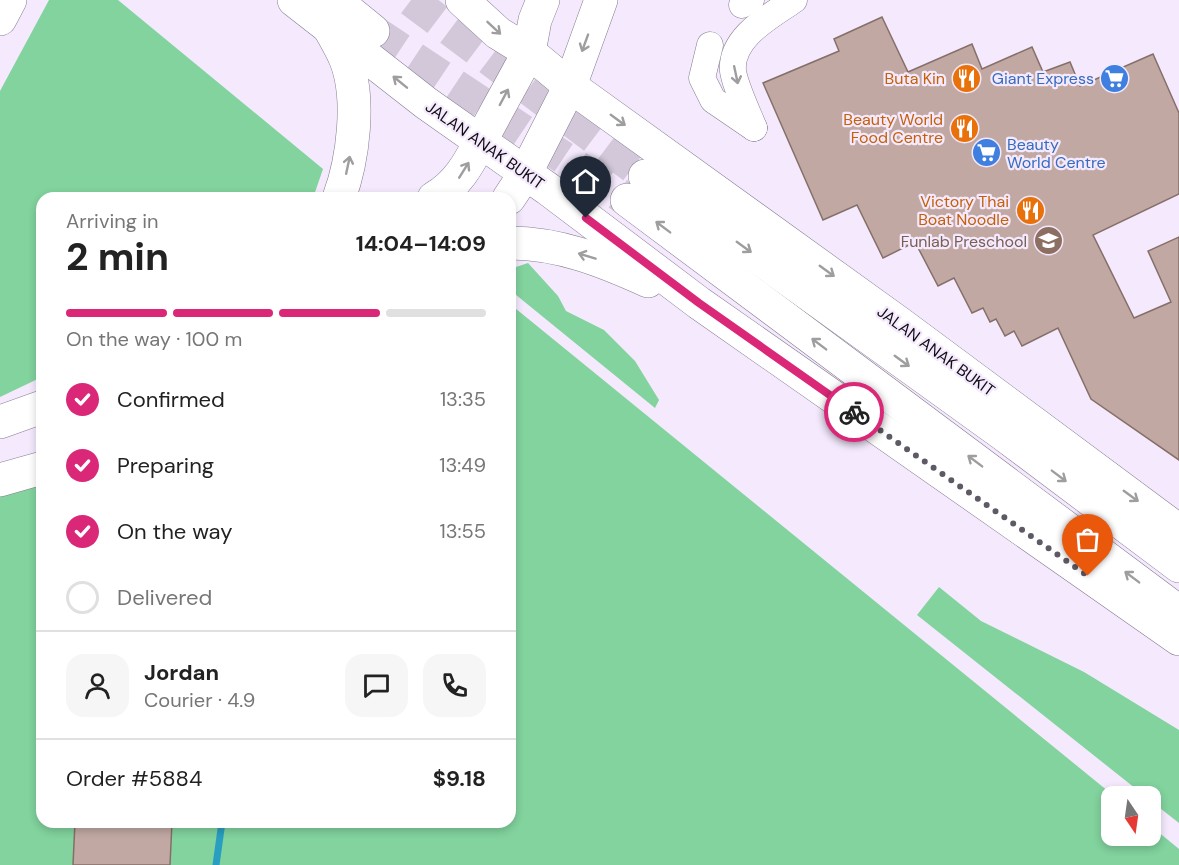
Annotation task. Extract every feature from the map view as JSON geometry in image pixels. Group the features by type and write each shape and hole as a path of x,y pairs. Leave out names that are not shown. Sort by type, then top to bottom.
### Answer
{"main road":[{"path":"0,19 10,0"},
{"name":"JALAN ANAK BUKIT","path":"294,0 373,31"},
{"name":"JALAN ANAK BUKIT","path":"462,0 498,33 529,52 570,86 890,316 1179,531"},
{"path":"443,192 462,176 529,52 535,20 543,0"},
{"path":"517,186 570,86 601,0"},
{"path":"332,13 346,61 353,107 353,132 346,176 341,192"},
{"name":"JALAN ANAK BUKIT","path":"332,13 426,103 480,142 517,186 699,303 1179,639"},
{"name":"JALAN ANAK BUKIT","path":"1179,566 1003,434 636,188 1179,612"},
{"path":"516,243 547,245 583,255 613,265 699,303"},
{"path":"0,422 36,409"},
{"path":"0,480 36,470"}],"street":[{"path":"710,45 702,78 713,100 754,128 733,73 734,60 739,47 756,26 794,0"}],"green space":[{"path":"49,0 118,0 323,169 315,192 36,192 36,380 0,397 0,91"},
{"path":"528,263 558,296 566,311 604,330 635,361 659,400 655,408 516,295 516,267"},
{"path":"516,309 1102,786 1101,846 1161,846 1161,834 1179,849 1179,865 0,865 0,495 36,483 36,828 516,828"},
{"path":"939,587 981,621 1084,672 1179,730 1179,823 1161,809 1161,786 1132,786 917,615"}],"building":[{"name":"Beauty World Centre","path":"882,17 908,72 972,44 982,69 1032,47 1043,72 1070,62 1080,86 1153,54 1179,113 1179,194 1093,235 1134,318 1171,302 1148,251 1179,237 1179,460 1091,399 1058,328 1022,346 1014,331 1005,336 996,319 990,322 983,308 972,313 954,278 938,286 915,242 883,258 857,205 823,220 763,83 839,51 834,39"},
{"path":"75,828 172,828 170,865 73,865"}],"waterway":[{"path":"216,865 221,828"}],"tunnel":[{"path":"411,0 645,176"},
{"path":"373,31 627,200"}],"way so far":[{"path":"854,412 1088,576"}],"place":[{"name":"Buta Kin","path":"966,78"},
{"name":"Giant Express","path":"1115,78"},
{"name":"Beauty World Food Centre","path":"964,128"},
{"name":"Beauty World Centre","path":"986,153"},
{"name":"Victory Thai Boat Noodle","path":"1030,210"},
{"name":"Funlab Preschool","path":"1048,241"}],"route":[{"path":"586,218 699,303 854,412"}]}
